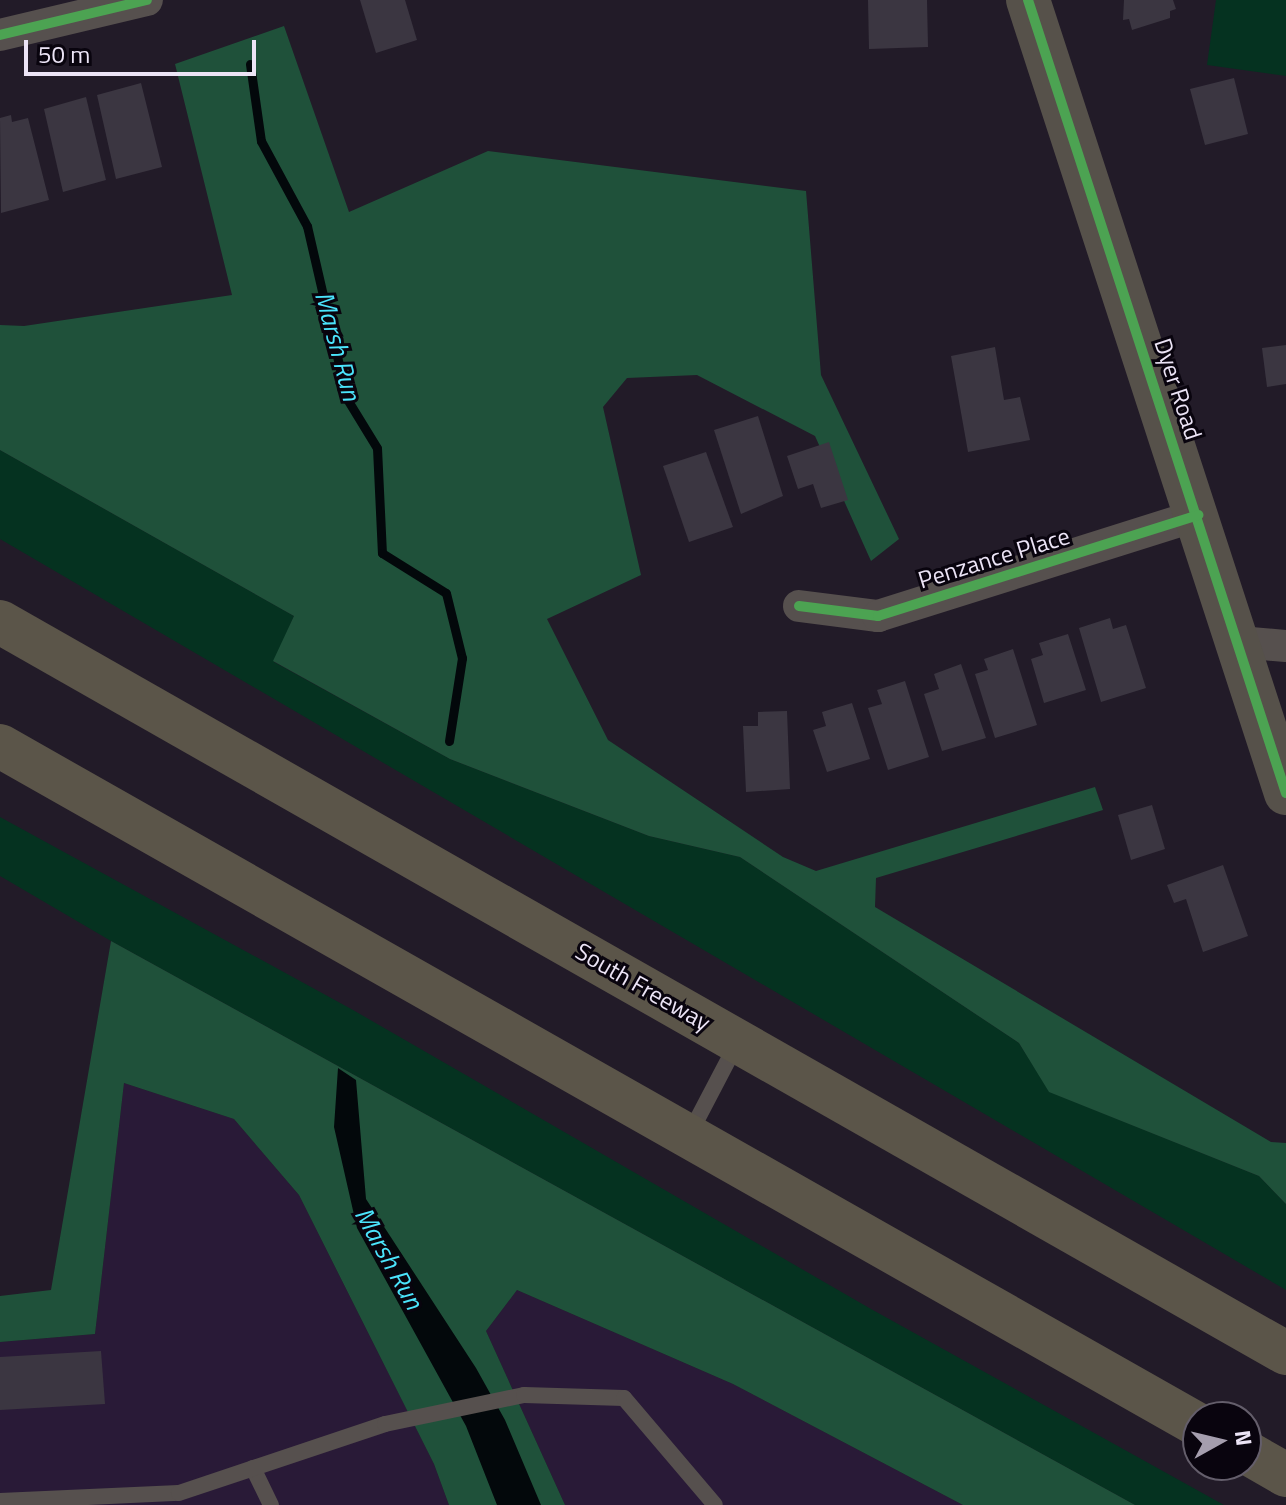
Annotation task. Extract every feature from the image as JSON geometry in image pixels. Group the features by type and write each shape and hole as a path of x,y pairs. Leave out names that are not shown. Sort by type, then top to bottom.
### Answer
{"highway":[{"name":"South Freeway","path":"0,622 1286,1353"},
{"path":"0,746 1182,1416"},
{"path":"1262,1461 1286,1475"}],"street":[{"path":"0,35 147,0"},
{"name":"Dyer Road","path":"1028,0 1286,793"},
{"name":"Penzance Place","path":"799,606 878,616 1198,515"},
{"path":"1239,642 1286,646"}],"lane":[{"path":"689,1135 738,1042"},
{"path":"0,1501 179,1493 385,1424 524,1395 624,1398 715,1505"},
{"path":"253,1468 271,1505"}],"shaded area":[{"path":"124,1083 234,1119 299,1195 434,1464 449,1505 0,1505 0,1342 95,1334"},
{"path":"517,1290 733,1384 963,1505 565,1505 486,1331"}],"green space":[{"path":"1216,0 1286,0 1286,76 1207,65"},
{"path":"284,26 349,212 488,151 806,191 821,375 899,539 871,561 815,436 697,375 627,378 603,407 641,575 547,619 608,740 783,857 816,871 1095,787 1103,810 876,878 875,907 1271,1142 1286,1143 1286,1204 1259,1176 1049,1092 1019,1043 740,857 649,836 450,759 273,661 294,616 0,450 0,325 24,326 232,295 175,64"},
{"path":"0,450 294,616 274,662 450,759 649,836 740,857 1019,1043 1050,1092 1259,1176 1286,1204 1286,1290 0,539"},
{"path":"0,817 353,1010 871,1309 1224,1505 1135,1505 111,941 0,876"},
{"path":"111,941 1135,1505 963,1505 733,1384 517,1290 486,1331 565,1505 449,1505 434,1464 299,1195 234,1119 124,1083 95,1334 0,1342 0,1296 51,1290"}],"water":[{"path":"338,1068 356,1080 366,1199 476,1368 505,1420 541,1505 497,1505 466,1426 357,1228 334,1127"}],"building":[{"path":"360,0 405,0 417,40 376,53"},
{"path":"868,0 927,0 928,47 869,49"},
{"path":"1124,0 1173,0 1176,9 1170,11 1170,18 1132,30 1129,19 1123,20"},
{"path":"1234,78 1248,134 1205,145 1190,89"},
{"path":"141,83 162,167 116,179 97,95"},
{"path":"86,97 106,180 63,192 44,109"},
{"path":"11,115 12,122 28,118 49,200 1,213 0,118"},
{"path":"1286,345 1286,384 1267,387 1262,348"},
{"path":"995,347 1004,400 1020,397 1030,440 968,452 951,356"},
{"path":"758,416 783,496 741,514 714,430"},
{"path":"829,442 848,500 821,508 813,484 798,489 787,456"},
{"path":"706,452 733,527 689,542 663,466"},
{"path":"1110,618 1113,629 1126,625 1146,688 1101,702 1079,628"},
{"path":"1068,634 1086,690 1044,703 1031,659 1043,655 1039,643"},
{"path":"1013,649 1037,725 995,738 975,674 988,670 984,659"},
{"path":"961,664 986,738 942,751 924,694 939,689 934,674"},
{"path":"905,681 929,757 888,770 868,708 882,704 877,690"},
{"path":"852,703 870,759 827,772 813,730 826,726 822,712"},
{"path":"787,711 790,789 746,792 743,726 758,726 758,712"},
{"path":"1152,805 1165,849 1131,860 1118,815"},
{"path":"1223,865 1248,936 1203,952 1186,899 1174,903 1167,885"},
{"path":"101,1351 105,1404 0,1410 0,1357"}],"waterway":[{"name":"Marsh Run","path":"250,64 261,141 307,226 347,399 377,448 382,553 446,593 462,658 449,741"}],"cycle path":[{"path":"0,35 147,0"},
{"path":"1028,0 1286,793"},
{"path":"799,606 878,616 1198,515"}]}
